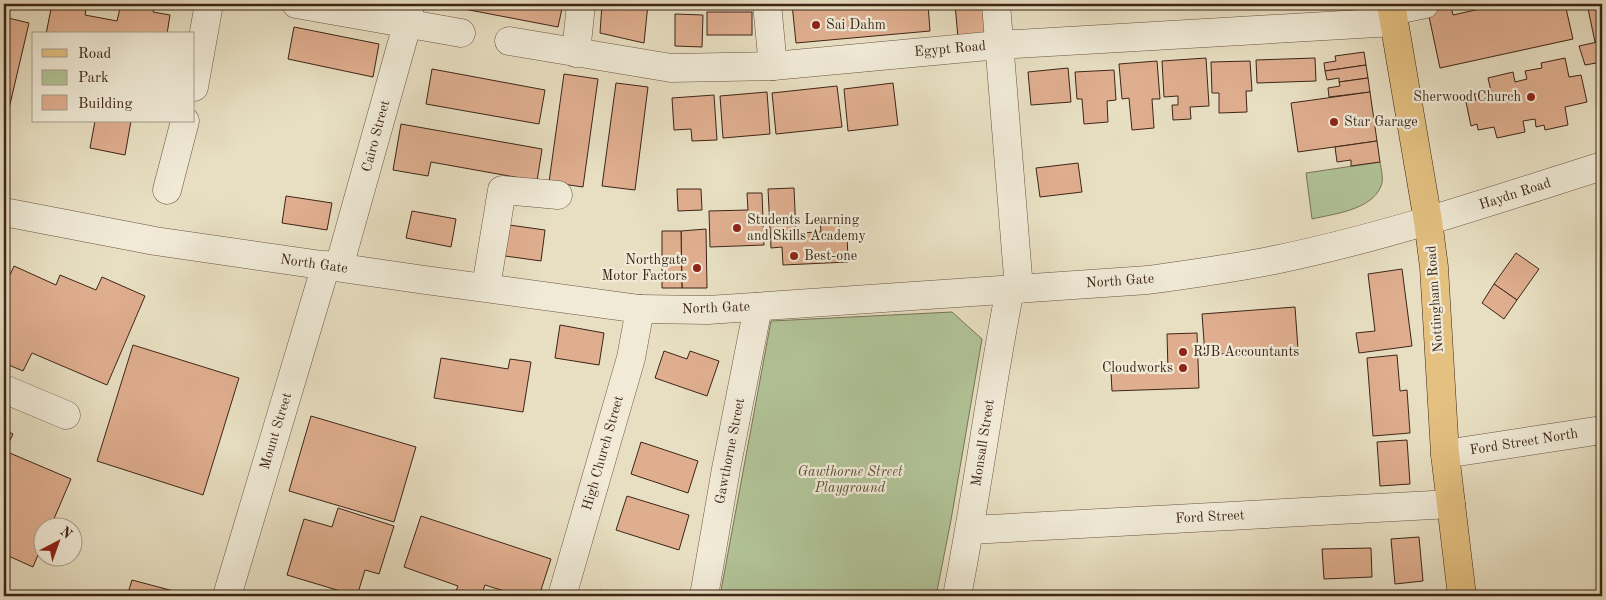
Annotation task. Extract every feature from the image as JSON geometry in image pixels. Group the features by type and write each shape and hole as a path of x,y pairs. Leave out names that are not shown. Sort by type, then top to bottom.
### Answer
{"main road":[{"name":"Nottingham Road","path":"1392,12 1428,221 1434,267 1446,454 1462,596"}],"street":[{"path":"195,81 209,4"},
{"path":"296,4 408,14 462,33"},
{"path":"576,53 581,4"},
{"path":"767,4 773,66"},
{"name":"Monsall Street","path":"957,596 970,530 999,343 1015,289 996,4"},
{"name":"Egypt Road","path":"508,41 671,68 773,66 998,44 1392,12 1425,4"},
{"name":"Cairo Street","path":"333,266 408,14"},
{"path":"167,190 185,122"},
{"name":"Haydn Road","path":"1428,221 1602,166"},
{"path":"486,287 502,190 558,195"},
{"name":"North Gate","path":"4,212 155,241 640,309 708,310 1148,280 1280,259 1428,221"},
{"name":"Mount Street","path":"227,596 333,266"},
{"name":"Gawthorne Street","path":"704,596 728,459 758,307"},
{"name":"High Church Street","path":"562,596 631,358 640,309"},
{"path":"4,388 66,415"},
{"name":"Ford Street North","path":"1446,454 1602,430"},
{"name":"Ford Street","path":"970,530 1451,504"}],"green space":[{"path":"1380,162 1382,183 1376,194 1369,201 1351,210 1312,219 1306,173"},
{"name":"Gawthorne Street Playground","path":"952,312 982,339 936,596 720,596 771,321"}],"building":[{"path":"52,4 87,4 85,15 117,21 121,4 155,4 153,12 170,15 167,32 46,32"},
{"path":"438,4 563,4 558,27"},
{"path":"602,4 648,4 644,43 600,33"},
{"path":"792,4 928,4 930,31 796,43"},
{"path":"955,4 985,4 988,35 958,38"},
{"path":"1502,4 1565,4 1573,39 1440,68 1428,12 1451,7 1453,15"},
{"path":"1587,4 1602,4 1602,41 1595,42"},
{"path":"707,12 752,12 752,35 707,35"},
{"path":"675,14 703,15 702,47 675,46"},
{"path":"4,17 29,23 4,130"},
{"path":"294,27 379,44 373,77 288,59"},
{"path":"1602,41 1602,62 1585,65 1579,46"},
{"path":"1364,52 1366,65 1325,71 1324,63 1336,61 1335,56"},
{"path":"1206,58 1209,106 1190,107 1191,119 1173,120 1172,105 1178,105 1178,96 1164,97 1162,61"},
{"path":"1315,58 1316,81 1257,83 1256,60"},
{"name":"Sherwood Church","path":"1565,58 1569,77 1581,75 1587,102 1565,107 1568,125 1545,130 1544,125 1536,127 1535,119 1523,121 1525,132 1497,138 1494,127 1478,130 1477,124 1471,126 1466,102 1476,100 1474,94 1491,91 1488,78 1513,72 1515,82 1527,79 1525,71 1542,68 1541,63"},
{"path":"1157,61 1160,99 1152,99 1154,128 1132,130 1129,98 1122,99 1119,64"},
{"path":"1250,61 1252,91 1246,91 1247,112 1219,113 1219,93 1212,93 1211,62"},
{"path":"1366,65 1368,78 1339,82 1339,78 1327,80 1325,71"},
{"path":"1068,68 1071,102 1031,105 1028,72"},
{"path":"432,69 545,90 539,124 426,104"},
{"path":"1114,70 1116,100 1107,101 1108,122 1084,124 1082,99 1077,99 1075,72"},
{"path":"564,74 598,79 583,187 549,182"},
{"path":"1368,78 1370,92 1329,97 1328,88 1340,86 1339,82"},
{"path":"616,83 648,87 635,190 602,186"},
{"path":"893,83 898,125 848,131 844,89"},
{"path":"837,86 842,127 776,134 772,93"},
{"path":"767,92 770,134 723,138 720,96"},
{"name":"Star Garage","path":"1370,92 1377,141 1298,152 1291,103"},
{"path":"714,95 717,140 692,141 691,129 674,130 672,98"},
{"path":"95,122 131,122 125,155 90,148"},
{"path":"401,124 542,149 537,181 431,162 428,176 393,170"},
{"path":"1377,141 1380,162 1351,166 1351,160 1337,162 1335,147"},
{"path":"1078,163 1082,192 1040,197 1036,168"},
{"path":"794,188 796,233 821,232 820,219 839,218 840,232 847,232 848,262 783,265 782,247 771,248 768,189"},
{"path":"677,189 701,189 702,210 678,211"},
{"name":"Students Learning and Skills Academy","path":"747,193 762,193 764,245 710,247 709,211 748,210"},
{"path":"286,196 332,203 327,230 282,223"},
{"path":"412,211 456,219 451,247 406,238"},
{"path":"502,224 545,230 541,261 498,255"},
{"path":"706,229 707,288 682,288 681,231"},
{"path":"662,231 681,231 682,288 662,288"},
{"path":"1516,253 1539,269 1517,300 1494,284"},
{"path":"14,266 56,285 60,275 96,290 102,277 145,296 107,385 32,353 23,371 4,363 4,272 10,275"},
{"path":"1402,269 1412,346 1359,353 1356,333 1375,331 1368,274"},
{"path":"1494,284 1517,300 1504,319 1482,303"},
{"path":"1295,307 1298,349 1205,355 1202,314"},
{"path":"560,325 604,333 599,365 555,358"},
{"name":"RJB Accountants","path":"1197,333 1199,388 1112,391 1111,372 1168,370 1167,334"},
{"path":"133,345 239,378 203,495 97,461"},
{"path":"664,351 687,359 690,351 719,361 707,396 655,378"},
{"path":"1397,355 1400,391 1407,390 1410,433 1373,436 1367,358"},
{"path":"441,358 508,369 510,359 531,362 523,412 434,398"},
{"path":"311,416 416,447 394,522 289,491"},
{"path":"4,430 13,434 5,451 71,479 54,518 32,518 32,567 4,554 4,533 6,529 4,528"},
{"path":"1407,440 1410,484 1380,486 1377,442"},
{"path":"641,442 698,461 688,493 631,474"},
{"path":"627,496 689,515 679,550 616,530"},
{"path":"338,508 394,526 379,574 365,570 357,596 287,575 304,519 332,527"},
{"path":"421,516 551,559 539,596 520,596 485,585 481,596 454,596 458,586 404,567"},
{"path":"1419,537 1423,581 1395,584 1391,539"},
{"path":"1371,548 1372,577 1324,579 1322,549"},
{"path":"132,580 181,593 180,596 127,596"},
{"path":"600,590 618,596 598,596"},
{"path":"1426,591 1427,596 1400,596 1400,594"}],"place":[{"name":"Sai Dahm","path":"816,25"},
{"name":"Sherwood Church","path":"1531,97"},
{"name":"Star Garage","path":"1334,122"},
{"name":"Students Learning and Skills Academy","path":"737,228"},
{"name":"Best-one","path":"794,256"},
{"name":"Northgate Motor Factors","path":"697,268"},
{"name":"RJB Accountants","path":"1183,352"},
{"name":"Cloudworks","path":"1183,368"}]}
